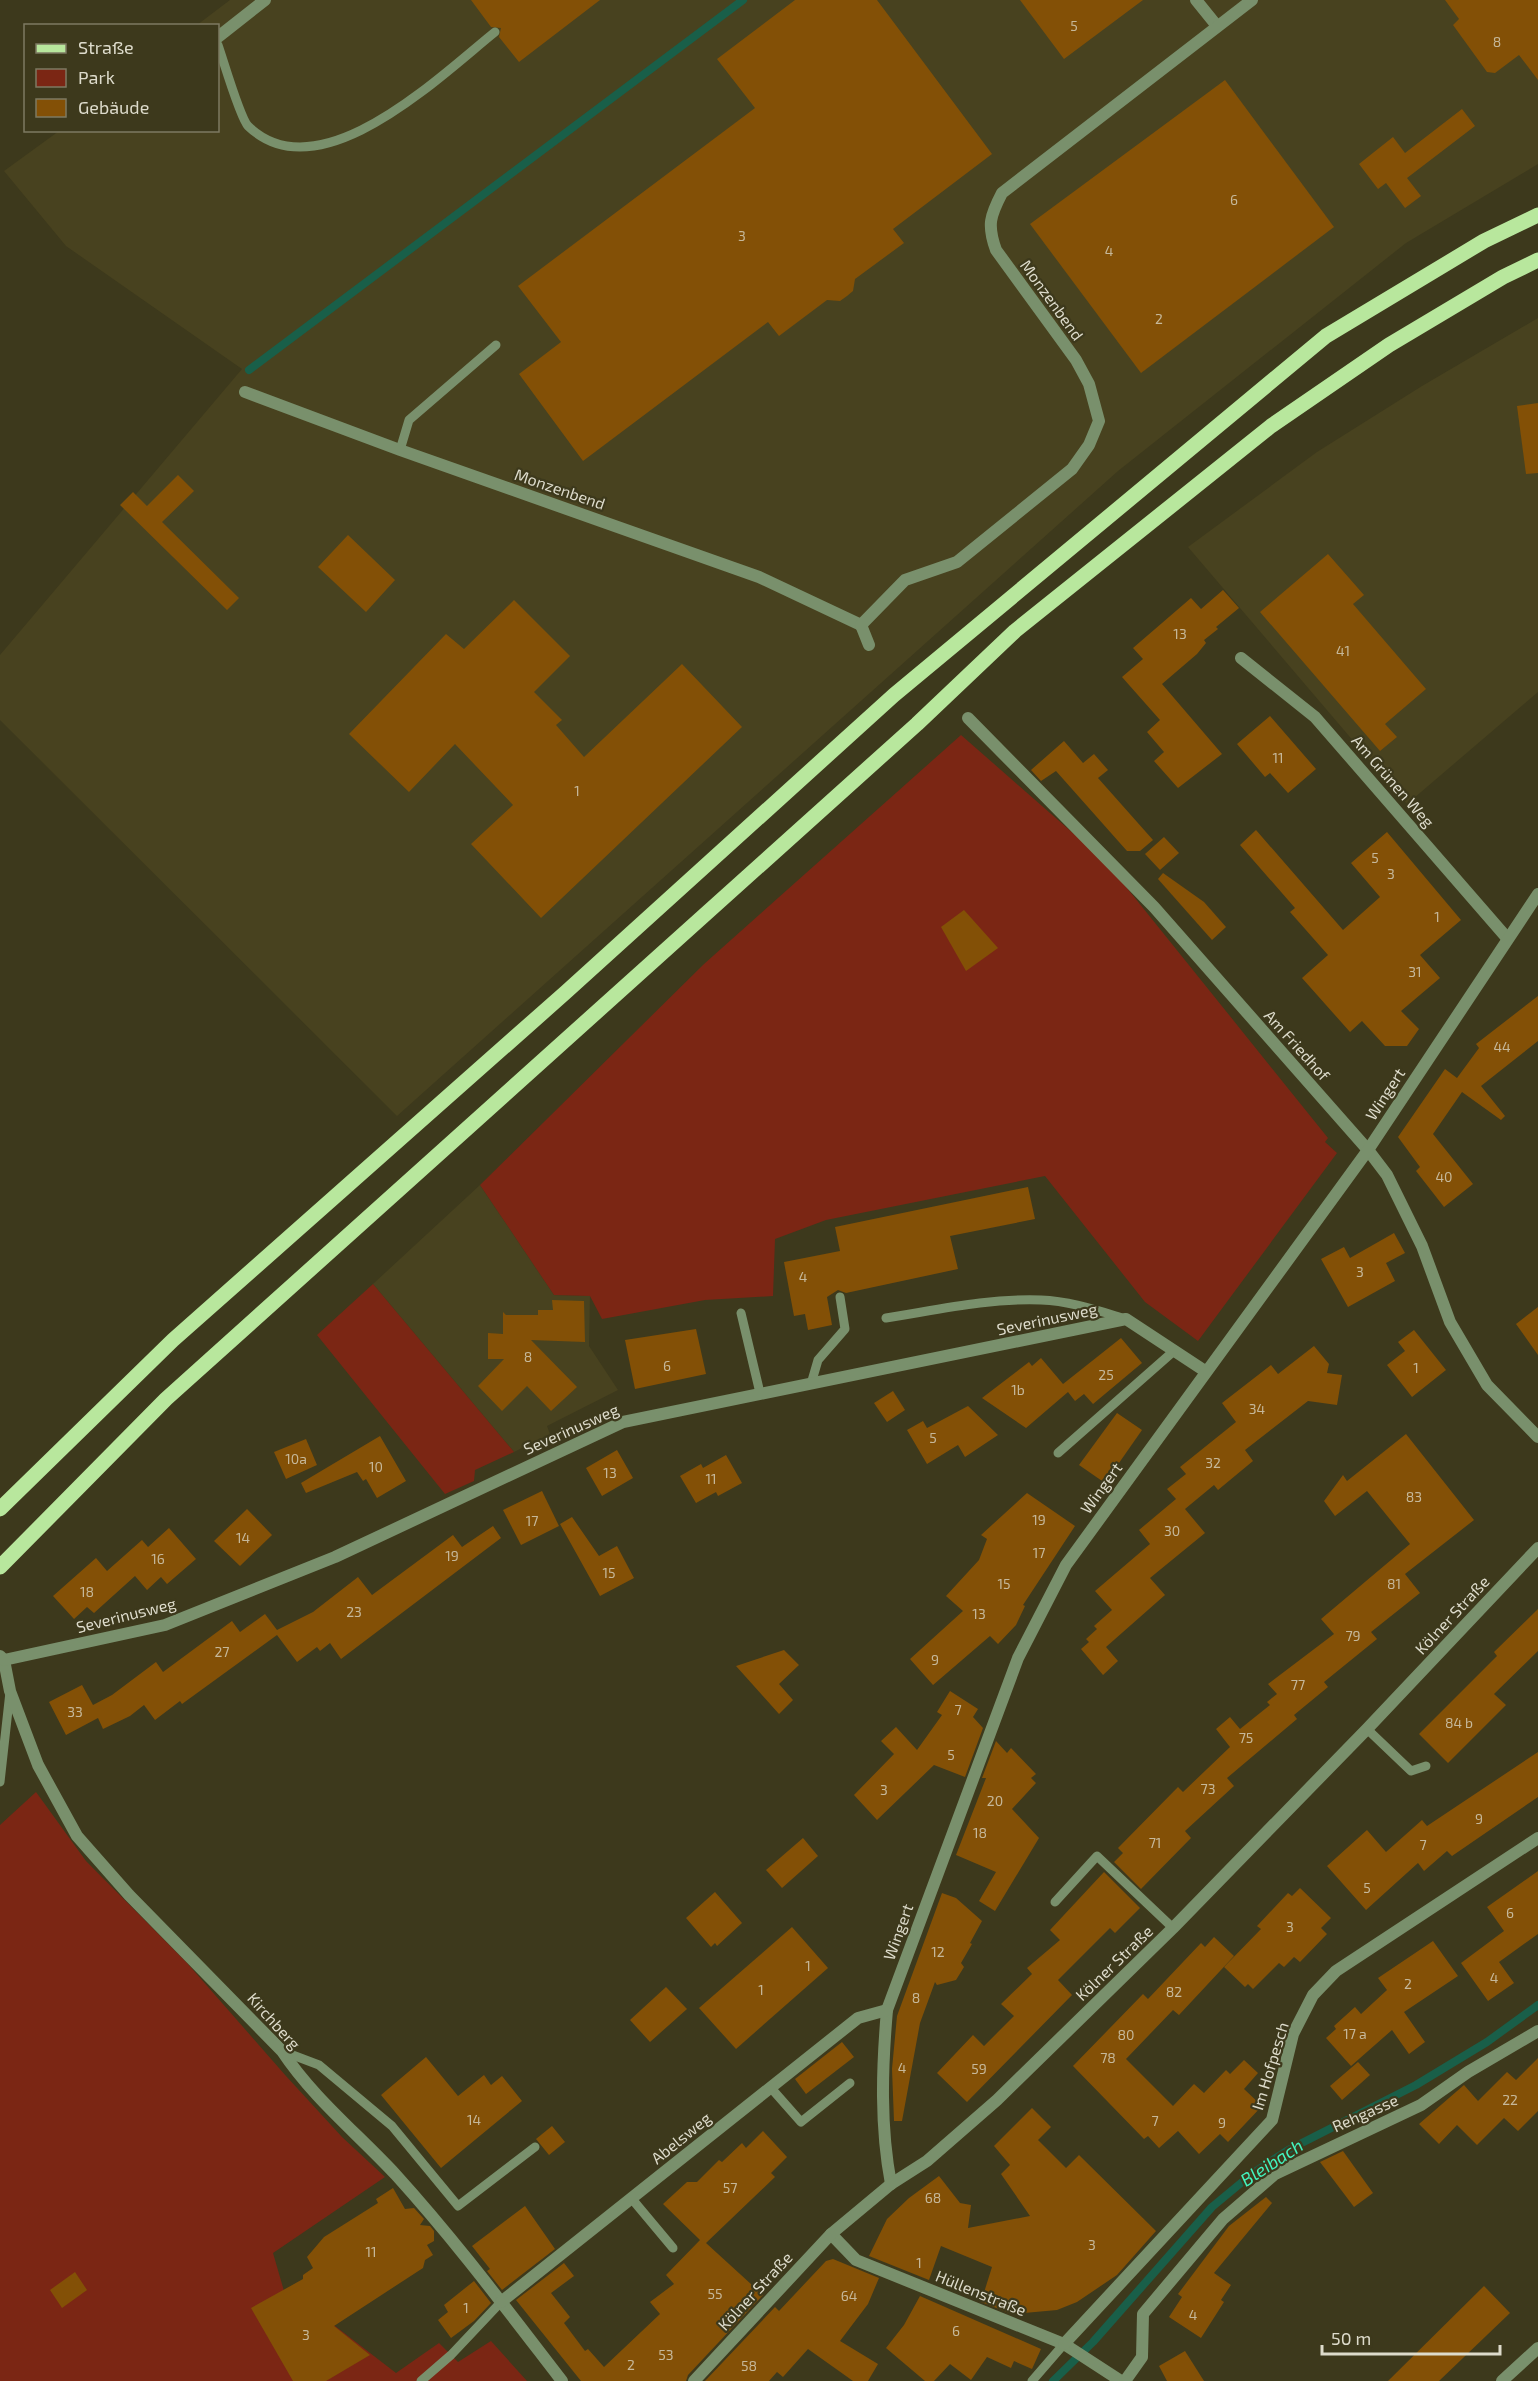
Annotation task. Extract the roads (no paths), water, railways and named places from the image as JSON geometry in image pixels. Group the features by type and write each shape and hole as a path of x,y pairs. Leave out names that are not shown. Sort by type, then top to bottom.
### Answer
{"main road":[{"path":"0,1509 173,1340 575,984 894,695 1326,336 1484,241 1538,215"},
{"path":"0,1567 166,1400 917,724 1015,630 1271,426 1389,345 1538,260"}],"street":[{"path":"219,36 265,0"},
{"path":"1196,0 1216,26"},
{"name":"Monzenbend","path":"245,392 400,450 759,577 861,625 905,580 957,562 1072,469 1089,445 1099,421 1089,384 1076,360 996,250 989,232 992,213 1002,193 1017,179 1124,100 1252,0"},
{"path":"861,625 869,645"},
{"name":"Am Grünen Weg","path":"1241,658 1315,717 1507,938"},
{"name":"Am Friedhof","path":"968,718 1154,907 1368,1150 1387,1175 1422,1246 1450,1322 1487,1385 1538,1437"},
{"name":"Wingert","path":"891,2184 885,2148 883,2061 887,2010 1018,1658 1066,1565 1368,1150 1538,894"},
{"path":"1126,1319 1205,1371"},
{"name":"Severinusweg","path":"2,1658 165,1625 335,1557 623,1422 1126,1319"},
{"name":"Kölner Straße","path":"694,2381 831,2234 891,2184 927,2161 997,2100 1173,1928 1367,1729 1538,1548"},
{"name":"Kirchberg","path":"2,1658 10,1690 38,1765 77,1836 129,1895 282,2051 299,2077 395,2174 460,2249 562,2381"},
{"name":"Im Hofpesch","path":"1068,2346 1272,2120 1293,2034 1313,1995 1336,1971 1538,1838"},
{"name":"Abelsweg","path":"501,2302 858,2018 887,2010"},
{"name":"Rehgasse","path":"1123,2381 1142,2357 1143,2314 1223,2219 1275,2174 1421,2105 1468,2072 1538,2031"},
{"name":"Hüllenstraße","path":"831,2234 856,2260 1068,2346 1123,2381"},
{"path":"1502,2381 1538,2348"}],"lane":[{"path":"219,48 247,125 283,147 332,143 385,119 495,32"},
{"path":"400,450 409,420 496,345"},
{"path":"811,1384 818,1360 845,1329 840,1297"},
{"path":"886,1318 990,1301 1043,1300 1089,1308 1126,1319"},
{"path":"741,1313 760,1393"},
{"path":"1058,1453 1174,1350"},
{"path":"0,1782 10,1690"},
{"path":"1367,1729 1411,1771 1426,1766"},
{"path":"1055,1902 1097,1856 1173,1928"},
{"path":"282,2051 319,2066 392,2126 458,2206 535,2147"},
{"path":"771,2088 801,2122 850,2083"},
{"path":"632,2199 673,2248"},
{"path":"421,2381 451,2355 501,2302"},
{"path":"1032,2381 1068,2346"}],"waterway":[{"path":"249,370 743,0"},
{"name":"Bleibach","path":"1053,2381 1093,2342 1212,2207 1253,2173 1288,2150 1416,2085 1487,2042 1538,2005"}]}
